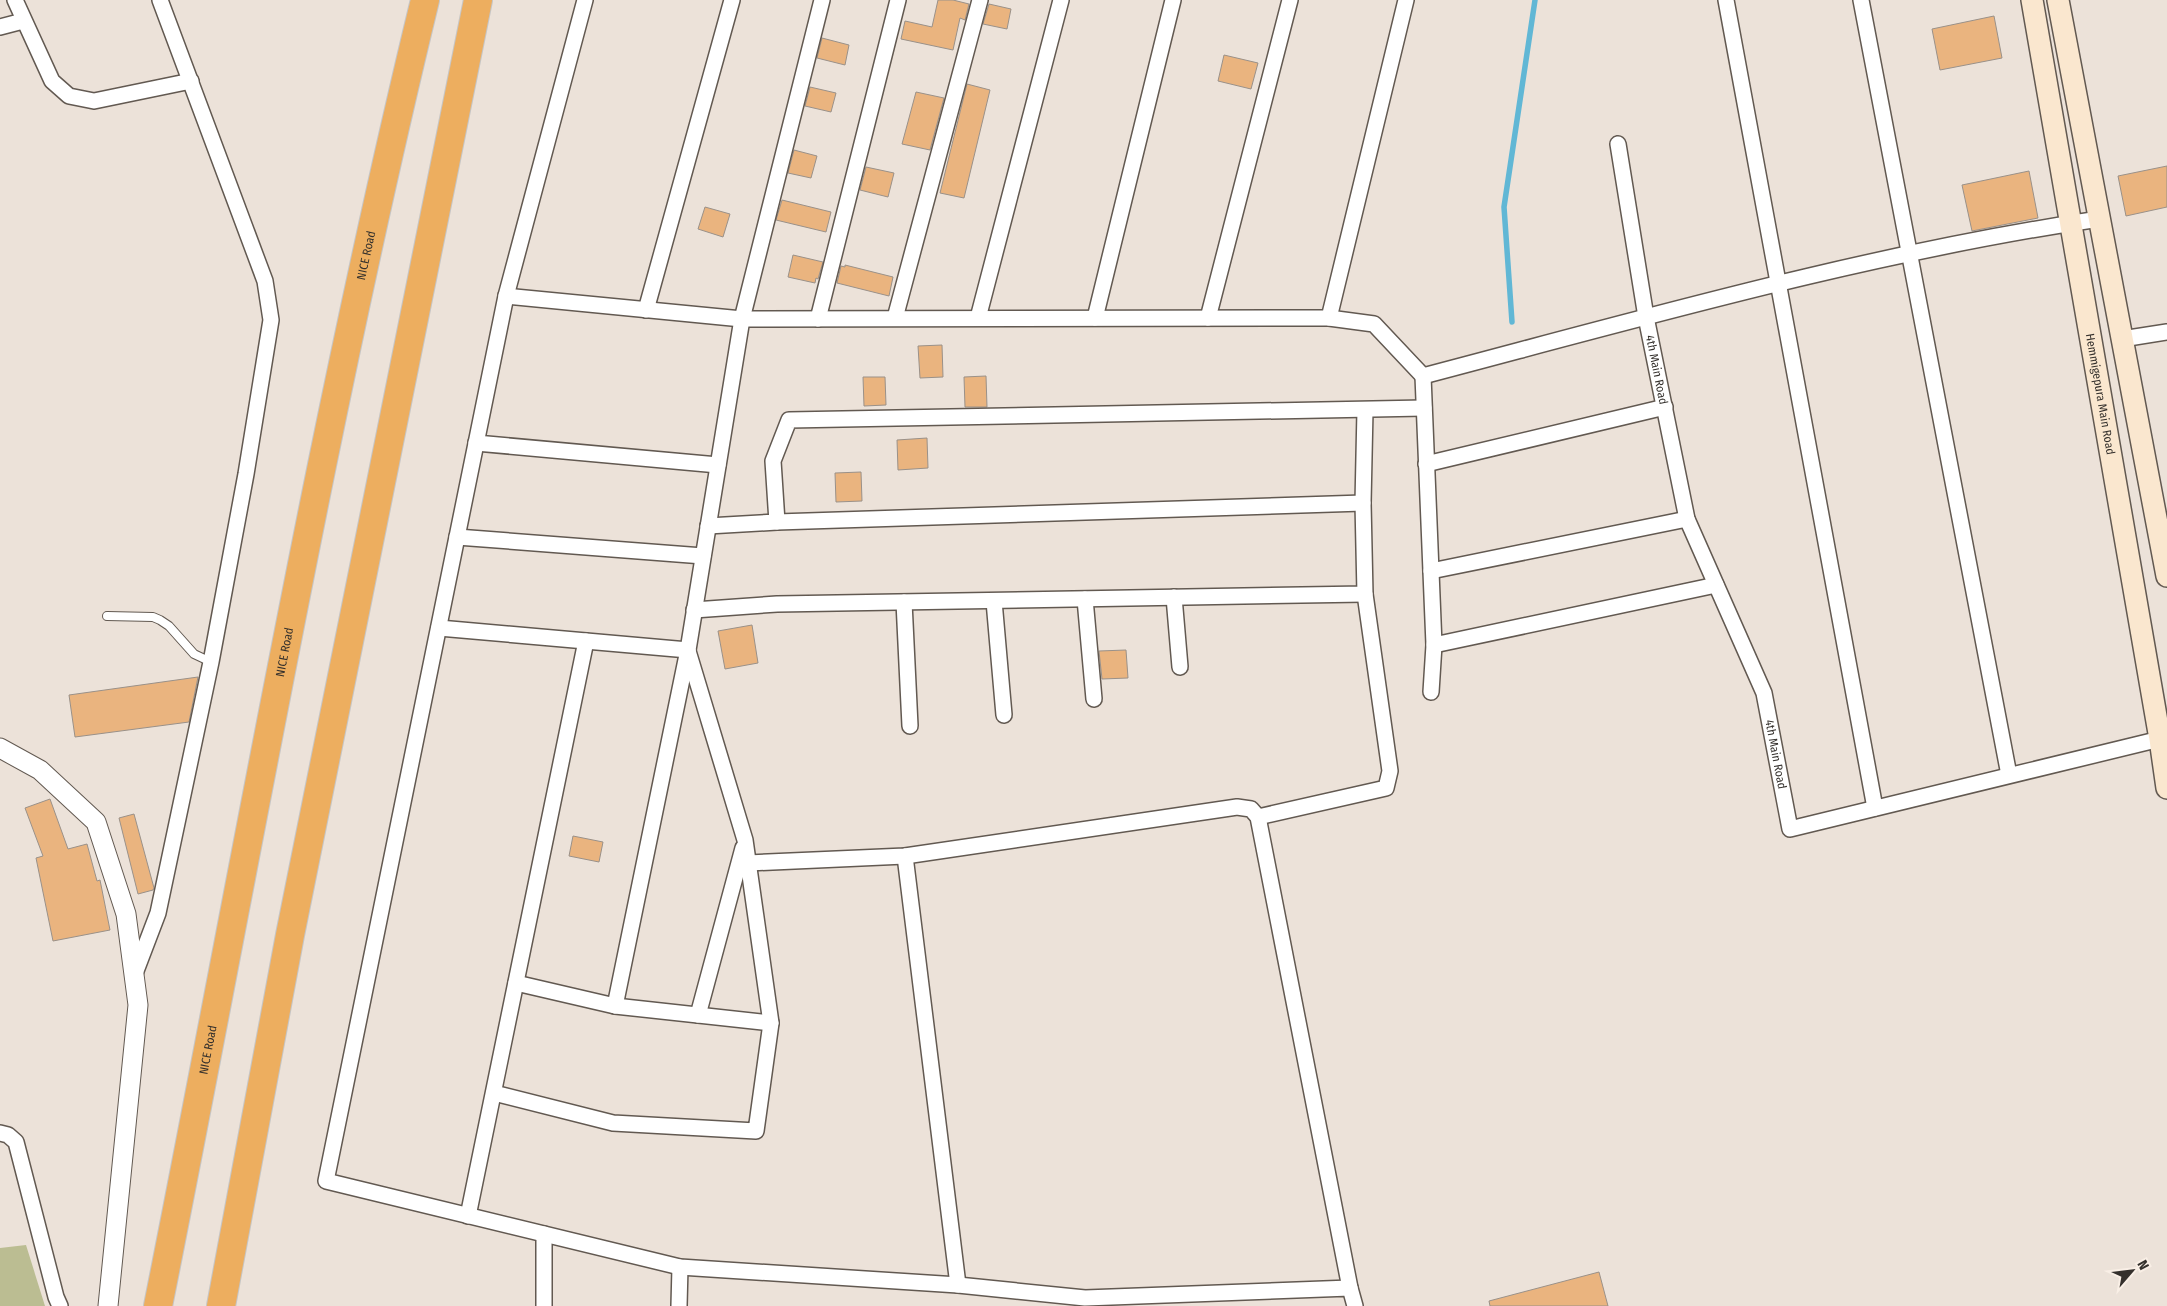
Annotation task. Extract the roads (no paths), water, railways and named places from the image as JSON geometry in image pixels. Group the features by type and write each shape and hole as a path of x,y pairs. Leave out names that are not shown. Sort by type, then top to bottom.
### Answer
{"highway":[{"name":"NICE Road","path":"158,1306 315,500 392,136 425,0"},
{"path":"221,1306 290,935 478,0"}],"main road":[{"name":"Hemmigepura Main Road","path":"2032,0 2167,788"},
{"path":"2058,0 2167,576"}],"street":[{"path":"15,0 52,81 69,96 94,101 191,81"},
{"path":"134,976 158,913 211,662 246,474 271,320 265,281 160,0"},
{"path":"585,0 506,296 326,1181 680,1267 958,1285 1085,1302 1350,1288"},
{"path":"646,310 732,0"},
{"path":"615,1006 688,650 742,319 822,0"},
{"path":"818,318 898,0"},
{"path":"895,318 980,0"},
{"path":"978,318 1061,0"},
{"path":"1095,318 1173,0"},
{"path":"1208,318 1290,0"},
{"path":"1329,318 1406,0"},
{"path":"1726,0 1875,808"},
{"path":"1861,0 2009,774"},
{"path":"0,27 24,21"},
{"name":"4th Main Road","path":"1618,144 1646,317 1687,519 1764,693 1790,829 2009,774 2160,739"},
{"path":"1423,376 1778,283 1910,252 2099,219"},
{"path":"506,296 742,319 1329,318 1374,324 1423,376 1434,644 1431,692"},
{"path":"2122,339 2167,332"},
{"path":"777,522 773,461 789,420 1424,408"},
{"path":"1426,464 1664,408"},
{"path":"1258,817 1386,788 1390,771 1365,594 1363,503 1364,410"},
{"path":"476,444 718,464"},
{"path":"708,526 777,522 1363,503"},
{"path":"1431,571 1687,519"},
{"path":"457,537 703,556"},
{"path":"1434,644 1716,585"},
{"path":"694,610 777,604 1365,594"},
{"path":"1174,597 1180,667"},
{"path":"1086,599 1094,699"},
{"path":"994,600 1004,716"},
{"path":"904,602 910,726"},
{"path":"439,628 688,650"},
{"path":"468,1216 586,641"},
{"path":"494,1093 613,1123 756,1131 771,1023 745,840 688,650"},
{"path":"0,748 40,770 96,822 126,914 138,1006 108,1306"},
{"path":"748,863 905,856 1237,807 1250,808 1258,817 1355,1306"},
{"path":"698,1015 745,840"},
{"path":"905,856 958,1285"},
{"path":"516,983 615,1006 771,1023"},
{"path":"0,1133 8,1135 16,1142 56,1297 60,1306"},
{"path":"544,1234 544,1306"},
{"path":"679,1306 680,1267"}],"lane":[{"path":"107,616 153,616 169,626 194,654 211,662"}],"waterway":[{"path":"1512,322 1504,207 1535,0"}]}
